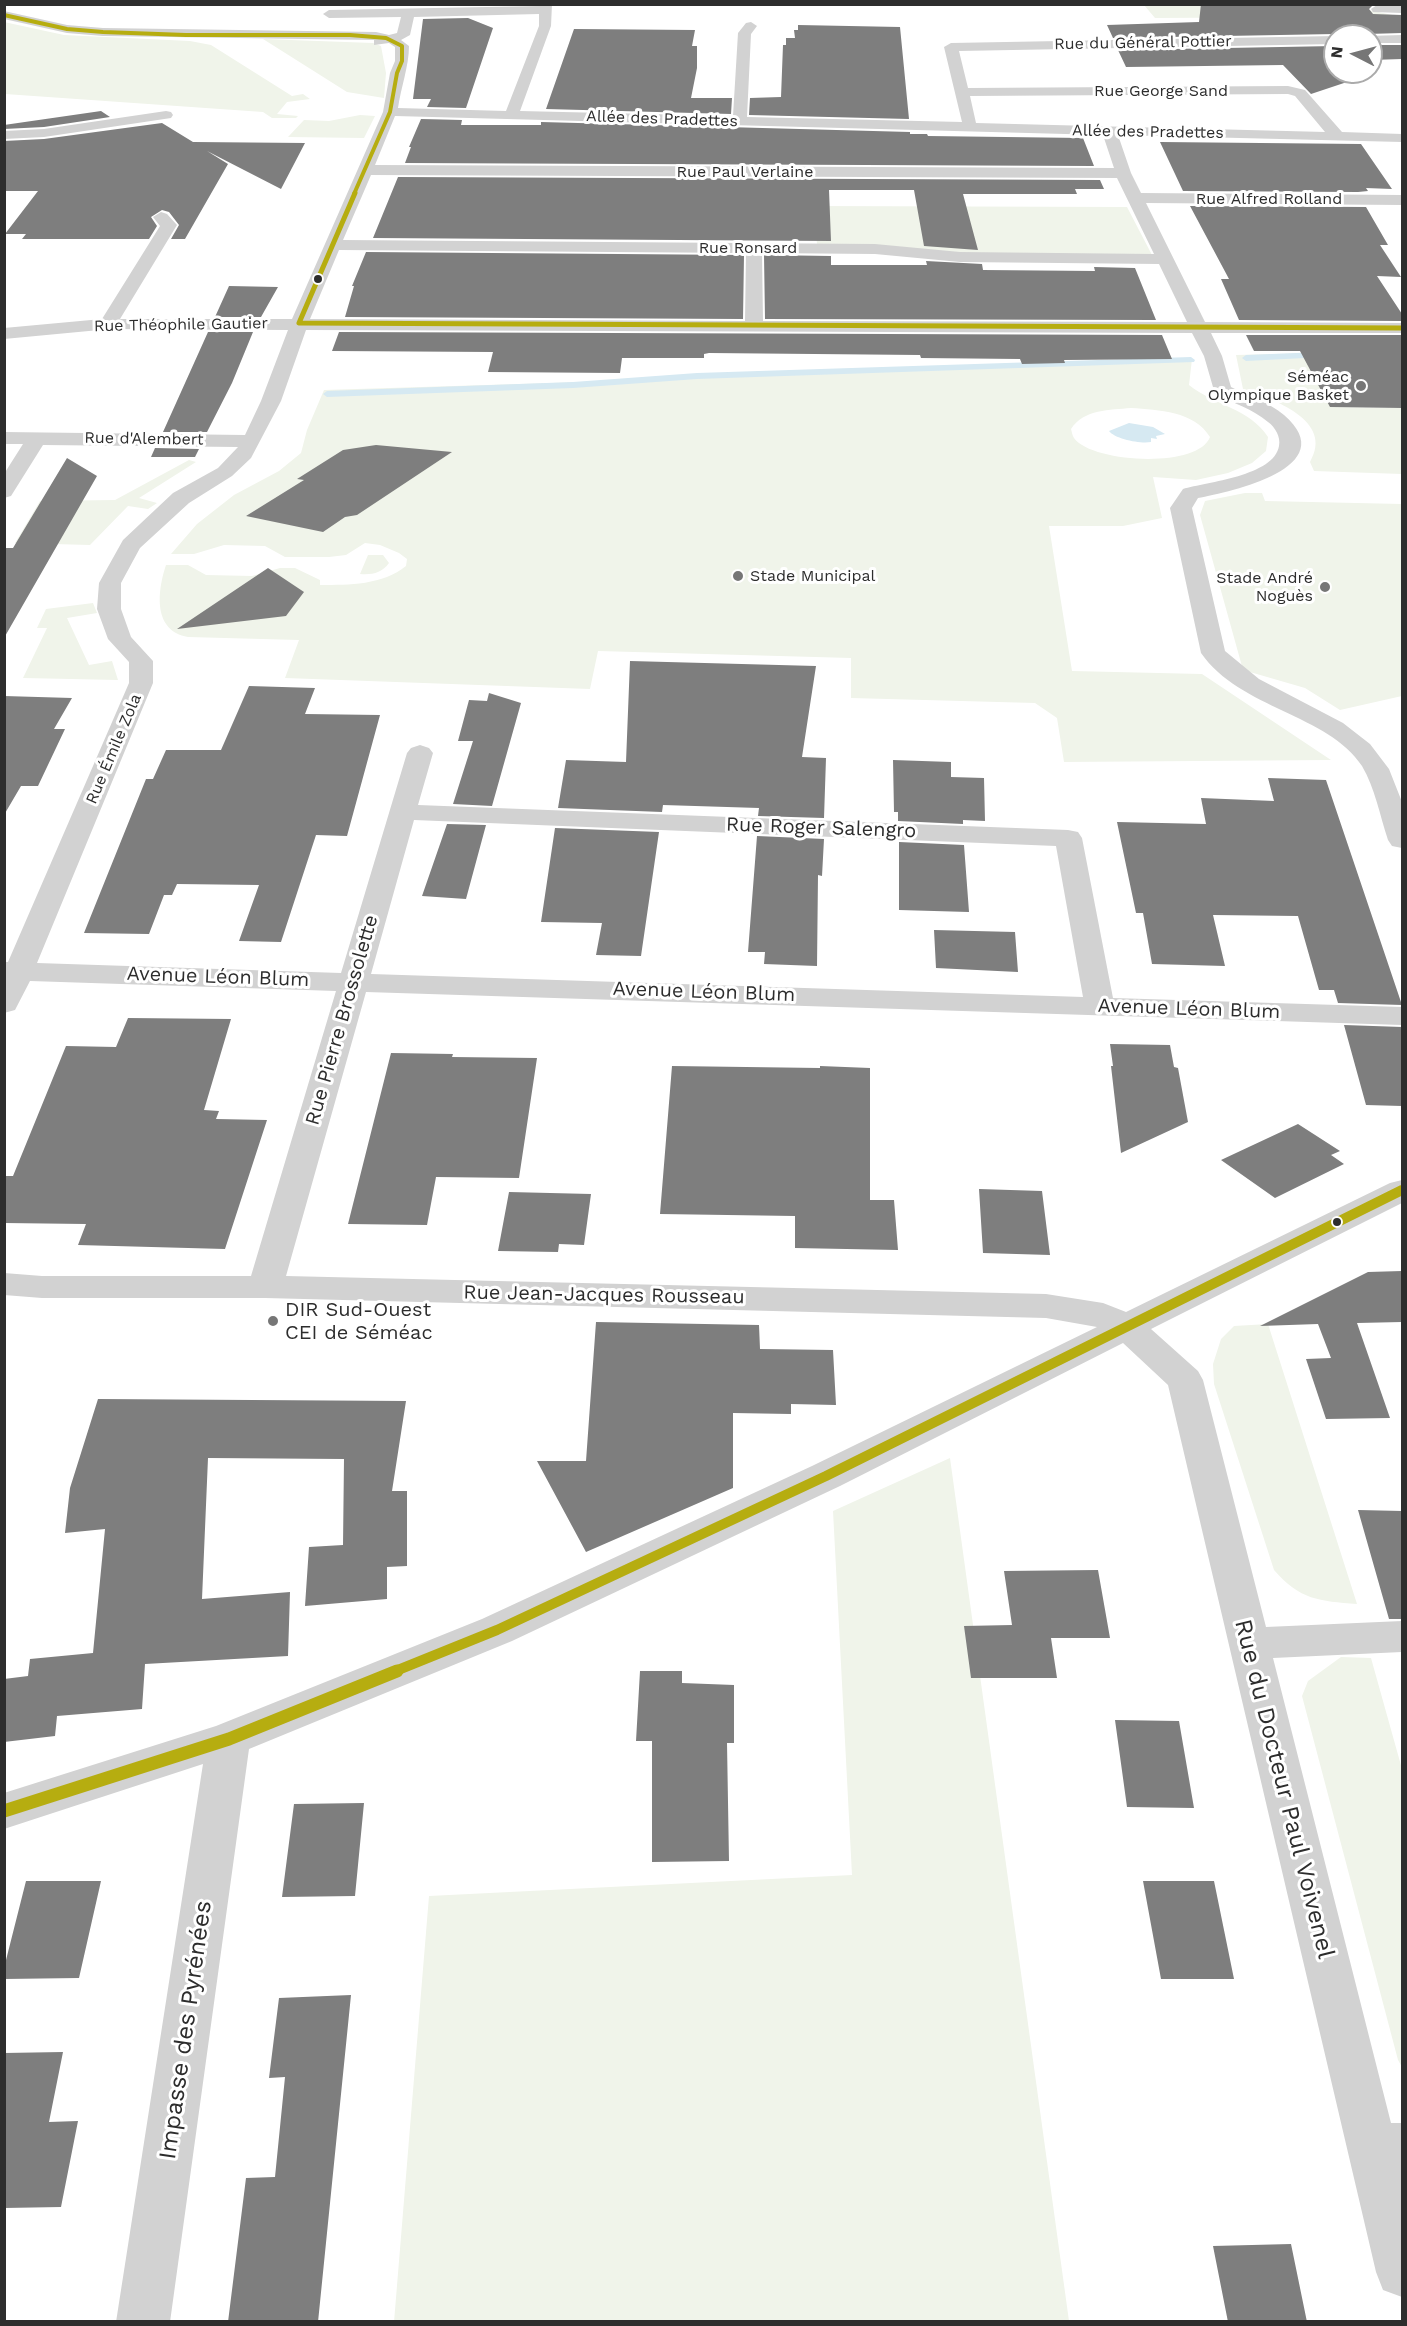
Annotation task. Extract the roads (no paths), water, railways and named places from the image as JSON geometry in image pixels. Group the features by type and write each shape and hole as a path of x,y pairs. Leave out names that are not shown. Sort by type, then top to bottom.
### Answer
{"street":[{"path":"319,14 546,7 545,26 512,114"},
{"path":"1377,9 1402,9"},
{"path":"4,15 67,29 103,33 267,36 379,42 393,40 403,35 408,13"},
{"path":"740,121 745,33 751,26"},
{"path":"267,36 357,35 393,40 402,46 402,61 397,73 390,112"},
{"path":"1383,39 1402,39"},
{"name":"Rue du Général Pottier","path":"963,92 951,47 1323,40"},
{"path":"379,42 388,51 397,73"},
{"name":"Rue George Sand","path":"963,92 1288,90 1300,93 1338,137"},
{"path":"963,92 970,127"},
{"name":"Allée des Pradettes","path":"390,112 1402,138"},
{"name":"Rue Émile Zola","path":"4,1004 11,971 44,917 141,683 141,661 120,639 109,609 110,583 131,545 181,498 225,472 244,454 271,402 299,323 367,170 390,112"},
{"path":"4,135 44,133 166,115"},
{"path":"1109,131 1123,173 1217,364 1222,390 1269,413 1282,424 1289,436 1289,451 1278,465 1257,477 1237,484 1190,493 1181,508 1213,653 1226,667 1256,689 1327,726 1357,746 1373,764 1402,840"},
{"name":"Rue Paul Verlaine","path":"367,170 1123,173"},
{"name":"Rue Alfred Rolland","path":"1136,198 1396,205"},
{"path":"110,324 112,316 169,225 161,217"},
{"name":"Rue Ronsard","path":"333,245 874,249 960,257 1164,259"},
{"path":"754,248 754,326"},
{"name":"Rue Théophile Gautier","path":"4,334 110,324 299,323 1402,328"},
{"name":"Rue d'Alembert","path":"4,438 251,441"},
{"path":"4,492 37,438"},
{"name":"Rue Pierre Brossolette","path":"265,1287 420,753"},
{"name":"Rue Roger Salengro","path":"403,812 1068,838 1100,1006"},
{"name":"Avenue Léon Blum","path":"11,971 354,980 1402,1016"},
{"path":"4,1811 229,1739 497,1630 826,1476 1402,1190"},
{"name":"Rue Jean-Jacques Rousseau","path":"4,1284 42,1287 265,1287 1046,1306 1103,1315 1128,1328"},
{"name":"Rue du Docteur Paul Voivenel","path":"1128,1328 1185,1380 1249,1643 1387,2146 1402,2272"},
{"path":"1249,1643 1402,1636"},
{"name":"Impasse des Pyrénées","path":"143,2322 229,1739"}],"waterway":[{"path":"1246,358 1322,355"},
{"path":"327,394 573,385 697,376 1191,360"}],"place":[{"name":"Séméac Olympique Basket","path":"1361,386"},
{"name":"Stade Municipal","path":"738,576"},
{"name":"Stade André Noguès","path":"1325,587"},
{"name":"DIR Sud-Ouest CEI de Séméac","path":"273,1321"}]}
